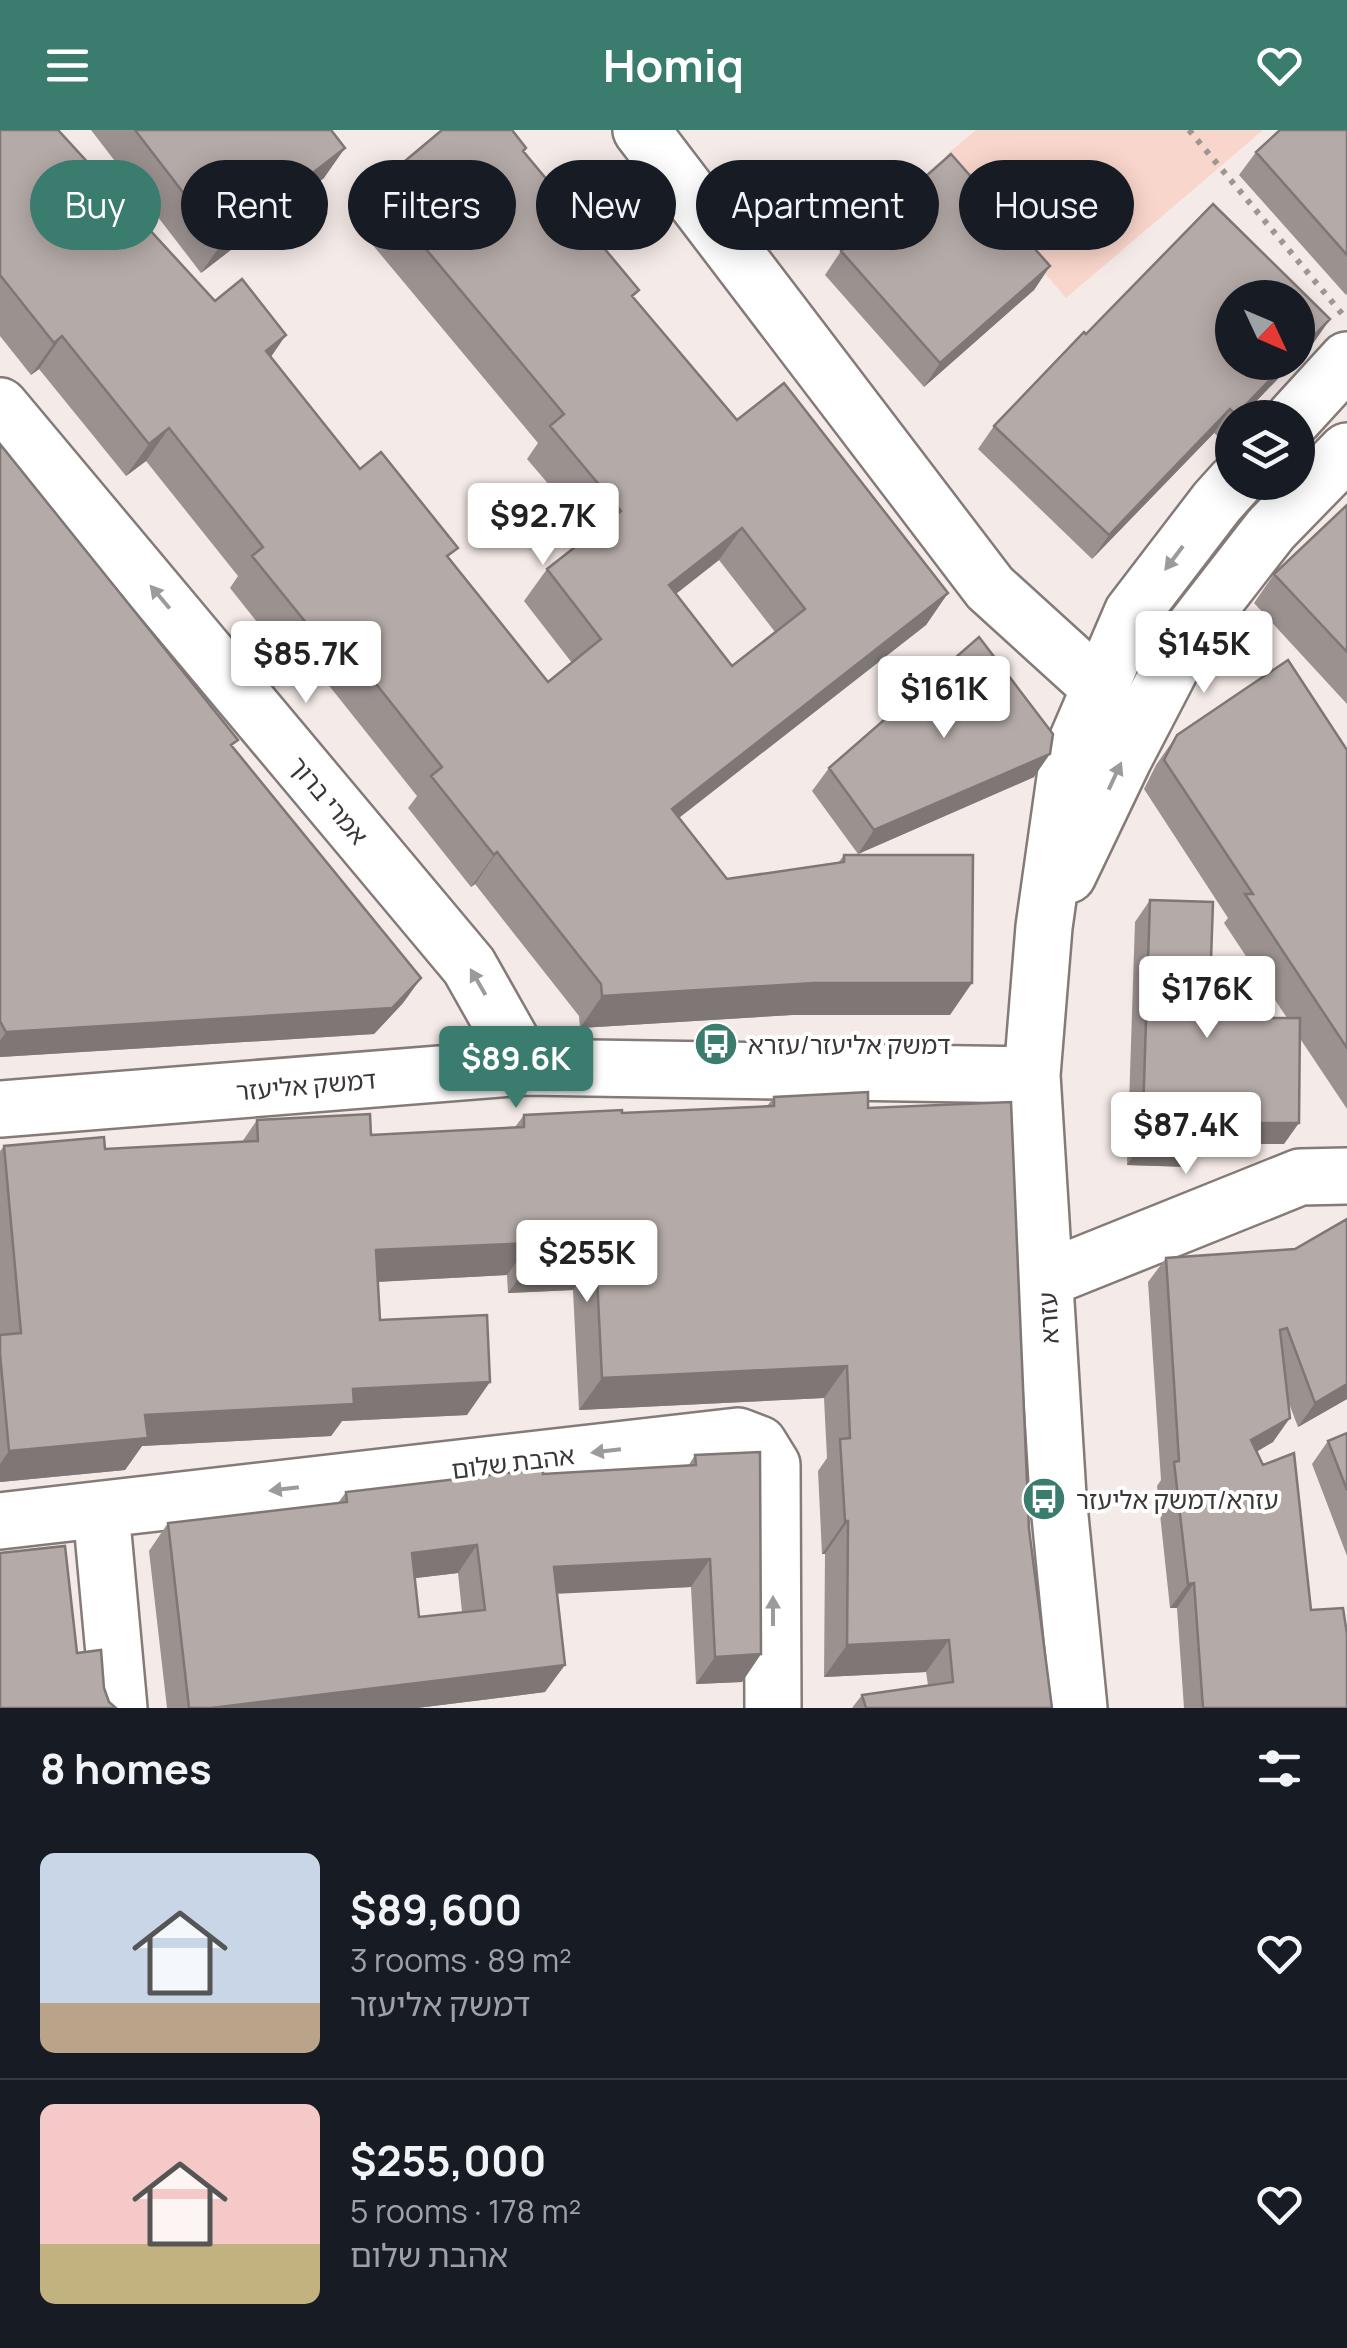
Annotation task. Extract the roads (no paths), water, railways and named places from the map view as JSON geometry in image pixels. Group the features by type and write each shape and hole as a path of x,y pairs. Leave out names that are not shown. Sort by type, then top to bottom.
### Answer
{"street":[{"path":"641,130 990,588 1100,688"},
{"path":"1310,400 1347,360"},
{"name":"אמרי ברוך","path":"0,406 468,966 526,1067"},
{"name":"עזרא","path":"1044,927 1124,758 1188,637 1271,529 1347,451"},
{"name":"עזרא","path":"1079,1708 1058,1496 1032,1075 1044,927 1067,764 1132,613 1219,500"},
{"name":"דמשק אליעזר","path":"0,1109 526,1067 1032,1075"},
{"path":"1046,1279 1300,1177 1347,1176"},
{"name":"אהבת שלום","path":"0,1521 738,1436 759,1444 772,1465 773,1708"},
{"path":"101,1511 119,1708"}],"place":[{"name":"דמשק אליעזר/עזרא","path":"716,1044"},
{"name":"עזרא/דמשק אליעזר","path":"1044,1499"}]}
